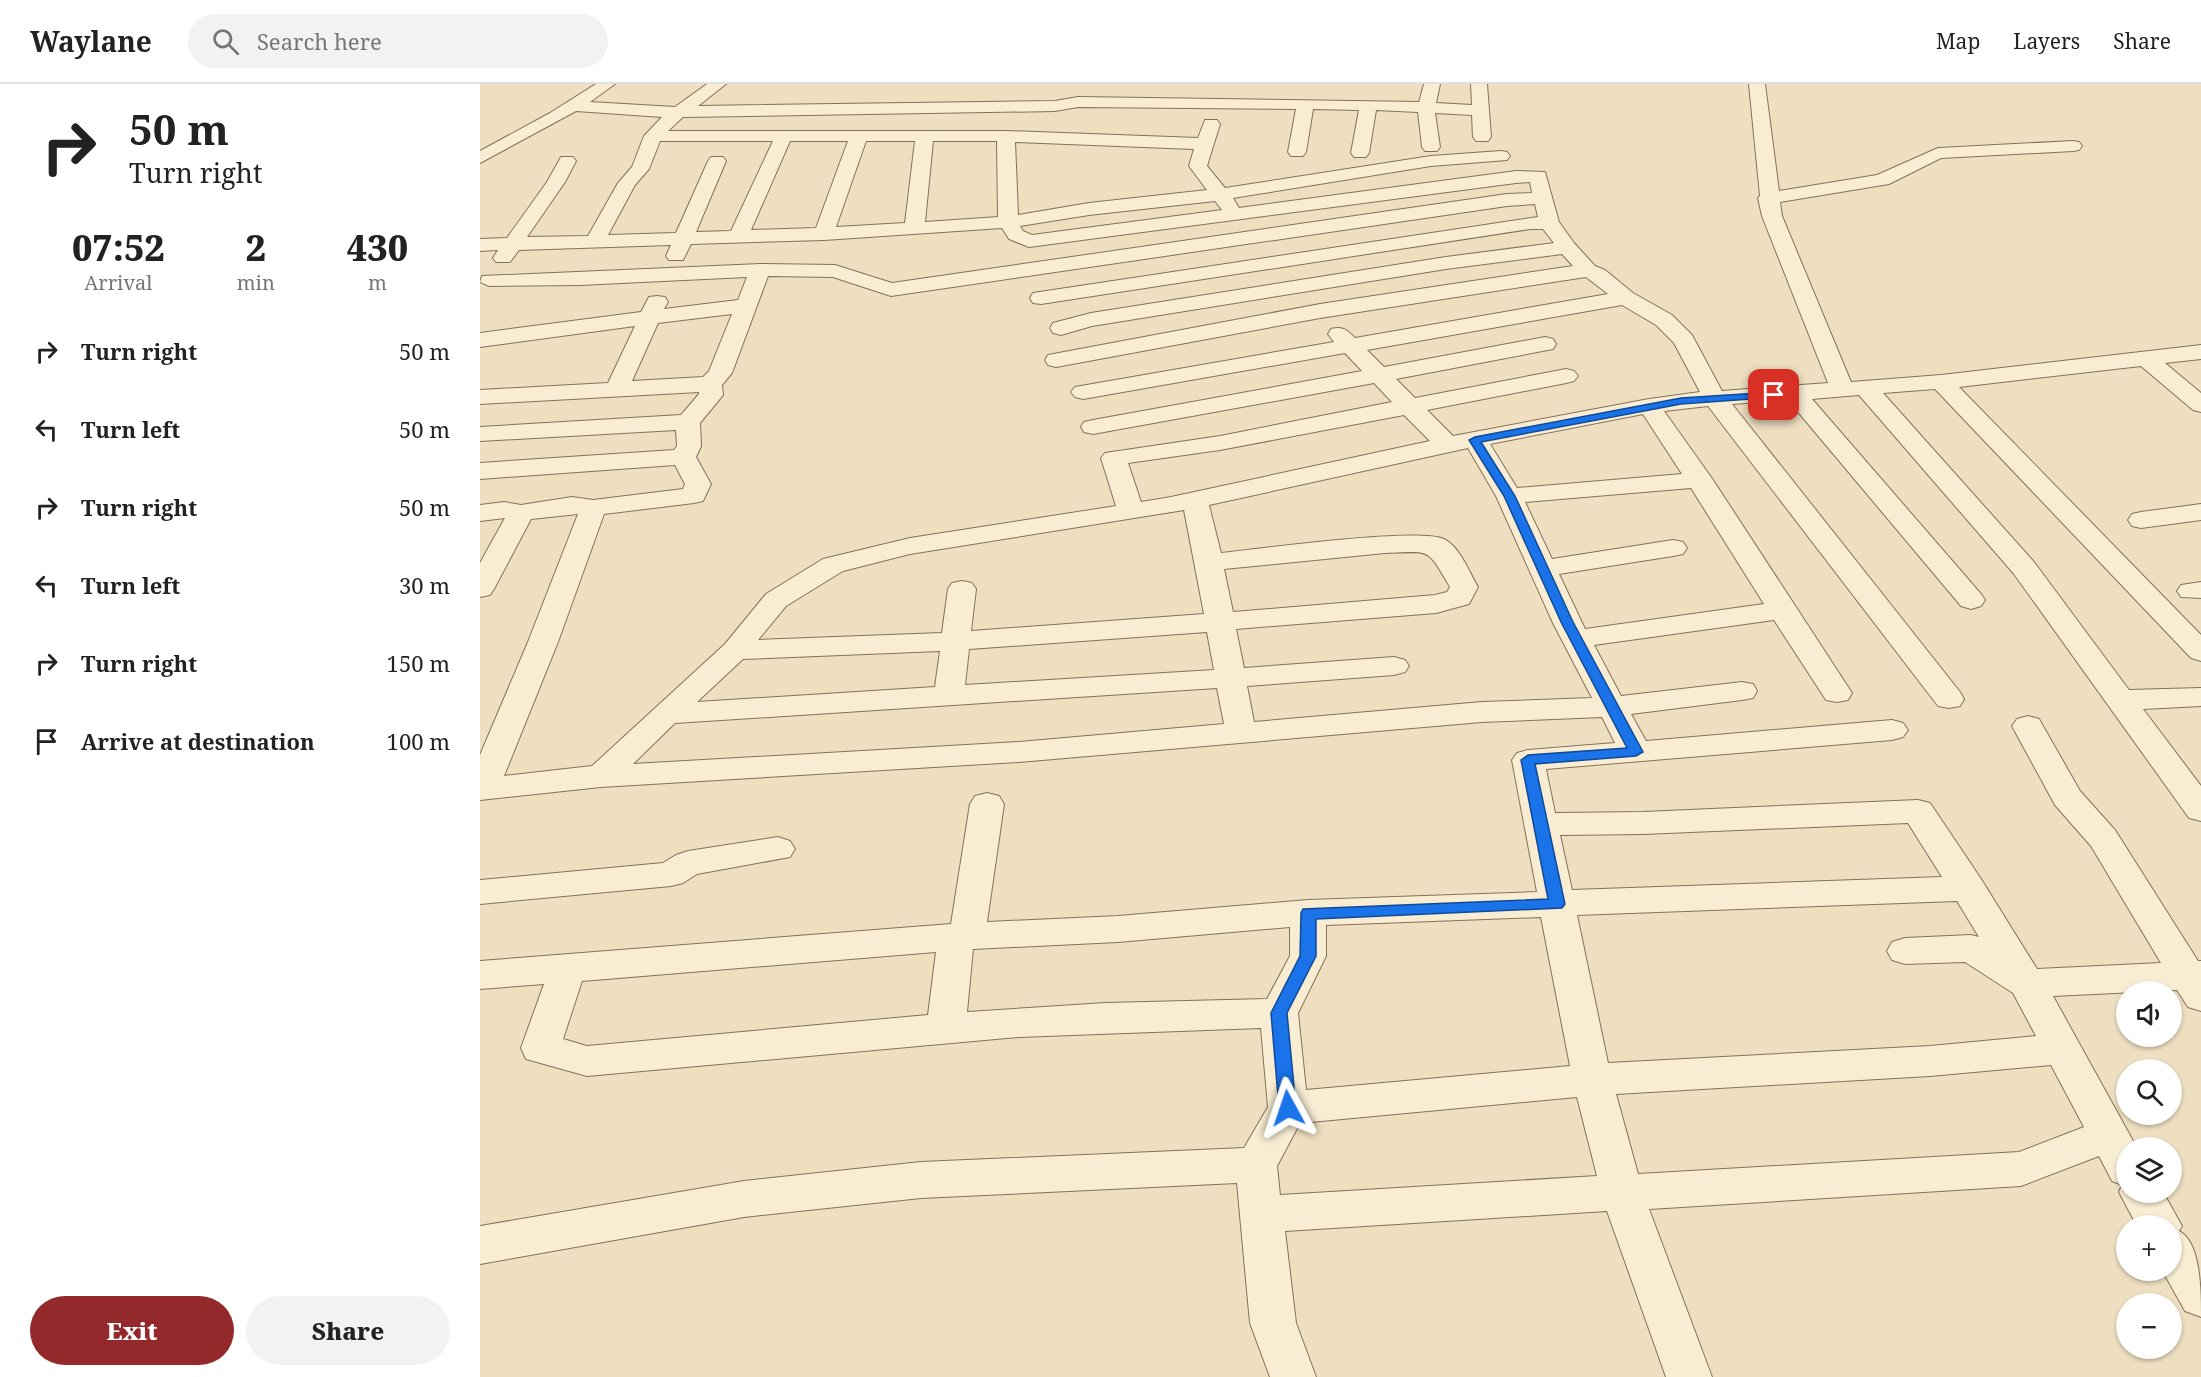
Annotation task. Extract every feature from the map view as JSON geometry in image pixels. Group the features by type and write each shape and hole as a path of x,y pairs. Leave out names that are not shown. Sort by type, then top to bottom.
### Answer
{"street":[{"path":"480,158 608,84"},
{"path":"595,241 627,183 640,169 653,136 672,117 718,84"},
{"path":"1431,147 1426,108 1432,84"},
{"path":"1479,84 1482,137"},
{"path":"1757,84 1768,198 1772,216 1854,388 2024,568 2201,810"},
{"path":"573,106 660,112 1056,99 1078,102 1221,94 1305,105 1480,110"},
{"path":"1221,94 1198,166 1218,195 1349,346 1447,445"},
{"path":"1056,99 1075,119 1087,119"},
{"path":"1296,152 1305,105"},
{"path":"1360,153 1368,105"},
{"path":"1189,123 1211,123"},
{"path":"653,136 1006,136 1204,144"},
{"path":"739,235 784,136"},
{"path":"824,234 859,136"},
{"path":"914,228 925,136"},
{"path":"1006,136 1008,222 1016,235 1029,241 1538,176 1549,223 1567,247 1588,270 1599,274 1625,298 1664,320 1684,340 1715,399 1949,699"},
{"path":"1768,198 1882,180 1938,153 2073,146"},
{"path":"480,245 824,234 1008,222 1089,209 1218,195 1431,161 1502,156"},
{"path":"485,289 512,244 556,182 567,161"},
{"path":"617,388 651,316 717,161"},
{"path":"485,289 580,279 760,270 834,271 891,290 1507,200 1544,198"},
{"path":"1041,298 1530,223 1549,223"},
{"path":"1061,328 1091,320 1446,262 1567,247"},
{"path":"683,457 689,447 688,422 711,395 710,384 720,372 760,270"},
{"path":"1056,360 1320,311 1588,270"},
{"path":"551,330 580,279"},
{"path":"1083,392 1625,298"},
{"path":"480,340 748,305"},
{"path":"1093,427 1201,406 1381,376 1545,344"},
{"path":"602,776 735,650 776,600 833,565 910,546 1195,500 1447,445 1649,406 1941,382 2201,352"},
{"path":"2147,359 2201,405"},
{"path":"1131,512 1114,459 1220,443 1566,376"},
{"path":"1941,382 2201,652"},
{"path":"480,397 710,384"},
{"path":"1794,393 1971,600"},
{"path":"1649,406 1700,480 1780,610 1837,693"},
{"path":"480,434 688,422"},
{"path":"1475,440 1509,496 1541,570 1636,752"},
{"path":"480,471 683,457"},
{"path":"480,513 504,510 521,513 572,505 593,508 694,495 698,484 683,457"},
{"path":"1509,496 1700,480"},
{"path":"1195,500 1221,621 1241,734"},
{"path":"593,508 543,642 481,789 602,776 1004,753 1482,712 1611,707 1742,691"},
{"path":"2141,520 2201,512"},
{"path":"480,589 521,513"},
{"path":"735,650 955,641 1436,603 1459,598 1464,587 1444,553 1434,545 1385,545 1209,562"},
{"path":"1541,570 1673,548"},
{"path":"949,695 962,589"},
{"path":"1577,639 1780,610"},
{"path":"670,714 1231,679 1394,666"},
{"path":"2121,700 2201,698"},
{"path":"2028,726 2067,797 2103,838 2196,982"},
{"path":"1689,1377 1622,1193 1592,1080 1528,760 1892,730"},
{"path":"946,1028 987,804"},
{"path":"1539,824 1643,823 1918,811 1969,888 2027,983 2116,1150"},
{"path":"480,892 670,874 688,863 778,849"},
{"path":"480,975 962,937 1118,929 1308,913 1969,888"},
{"path":"1293,1377 1273,1323 1256,1165 1288,1108 1279,1013 1308,956 1308,913"},
{"path":"1905,951 1971,948 2027,983 2196,982"},
{"path":"568,968 540,1048 586,1061 946,1028 1173,1013 1279,1013"},
{"path":"1288,1108 1592,1080 1930,1061 2062,1049"},
{"path":"1261,1214 2021,1169 2116,1152"},
{"path":"480,1245 744,1199 921,1180 1256,1165"},
{"path":"2182,1264 2201,1297"}],"route":[{"path":"1288,1108 1279,1013 1308,956 1308,913 1557,904 1539,824 1528,760 1636,752 1541,570 1509,496 1475,440 1681,401 1774,395"}]}
